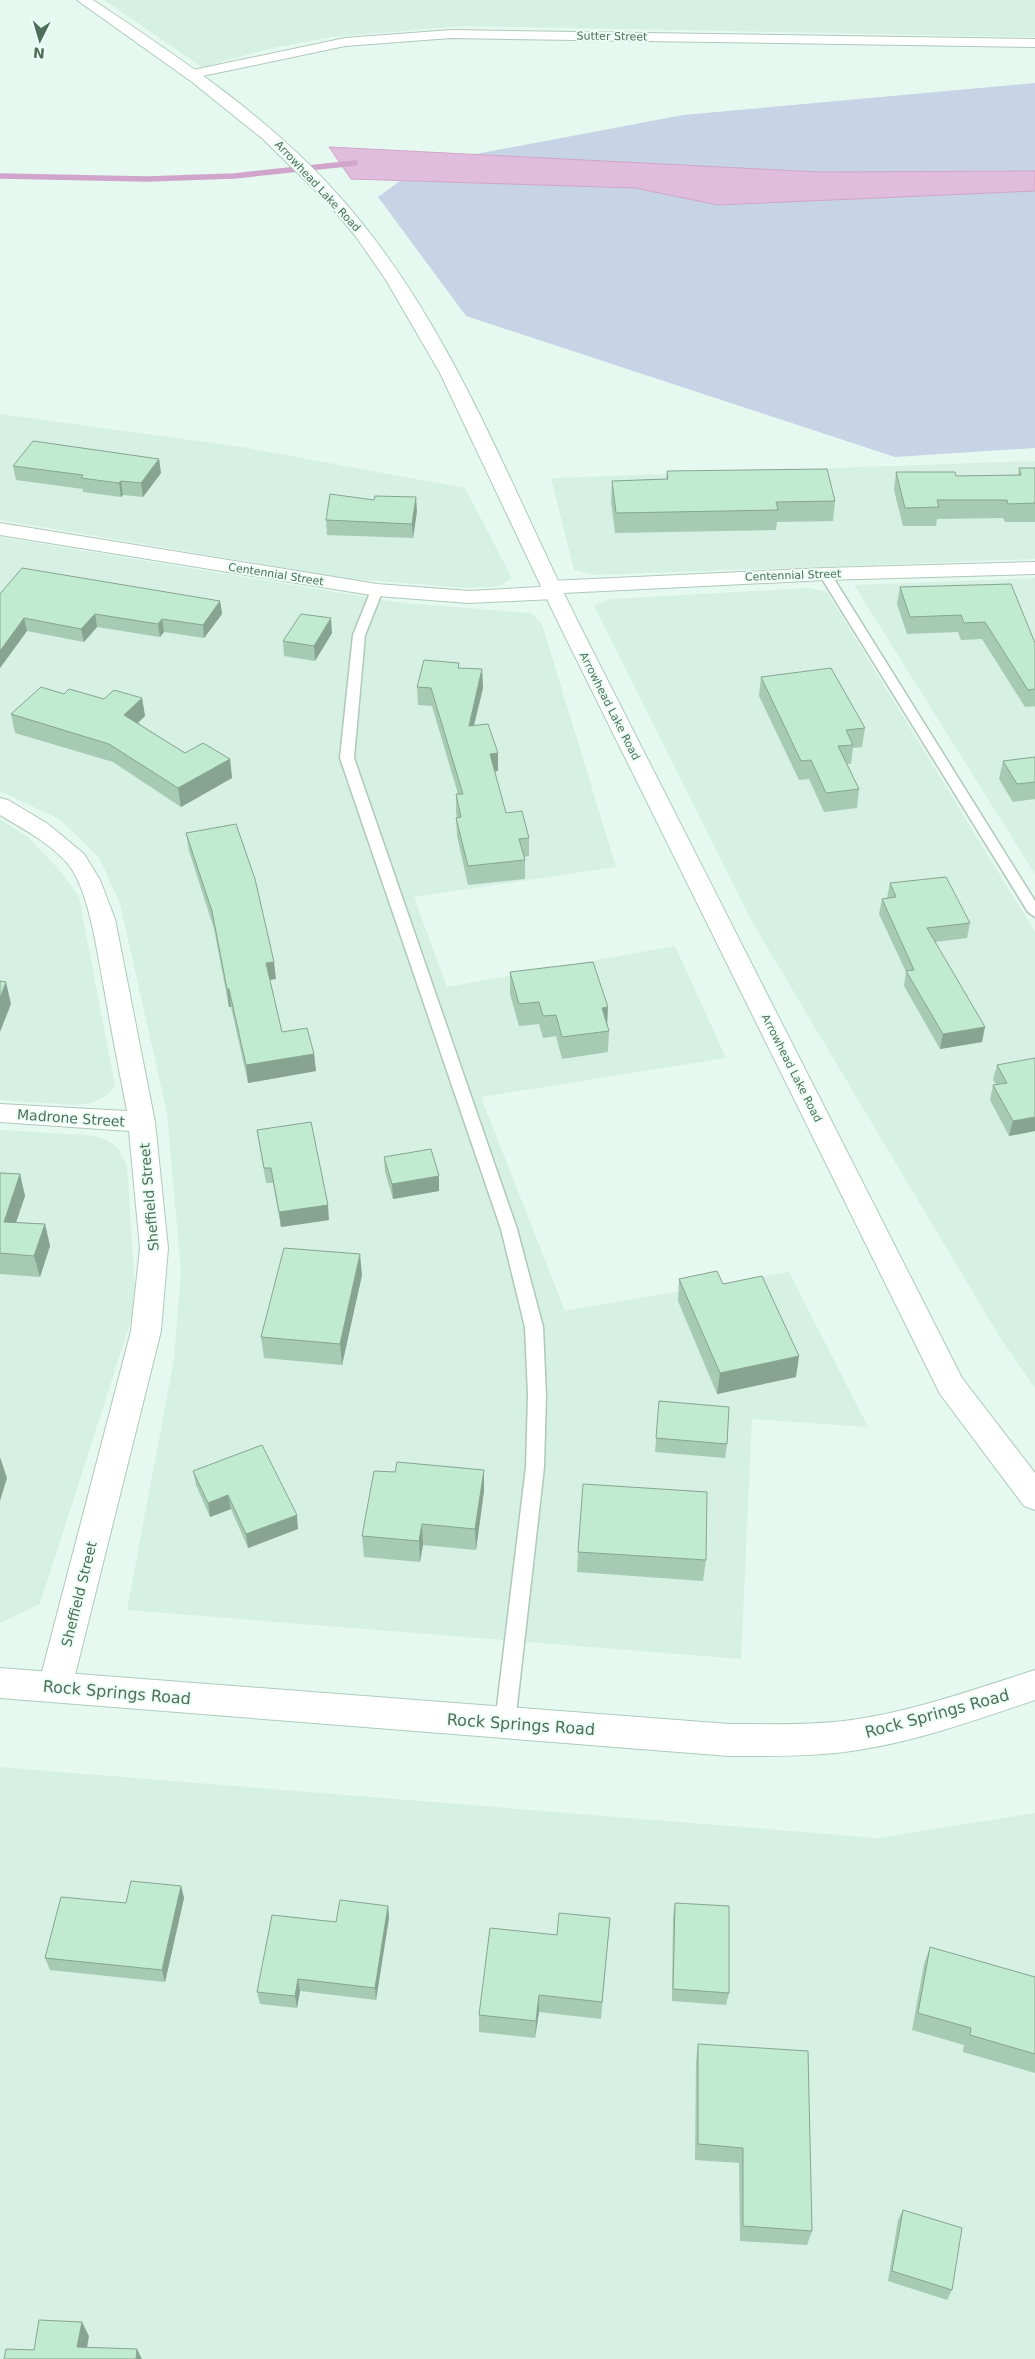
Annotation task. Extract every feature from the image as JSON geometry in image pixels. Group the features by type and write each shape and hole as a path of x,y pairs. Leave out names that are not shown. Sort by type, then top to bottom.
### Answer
{"street":[{"name":"Arrowhead Lake Road","path":"84,0 194,74 273,137 318,183 362,233 413,305 456,387 552,590 951,1386 1035,1497"},
{"name":"Sutter Street","path":"194,74 345,42 451,34 1035,43"},
{"name":"Centennial Street","path":"0,529 377,590 469,598 552,590 825,574 1035,568"},
{"name":"Sheffield Street","path":"0,805 42,830 76,860 93,893 103,919 142,1122 154,1248 146,1331 55,1687"},
{"name":"Madrone Street","path":"0,1113 142,1122"},
{"name":"Rock Springs Road","path":"0,1683 729,1740 784,1741 869,1733 932,1717 1035,1685"}],"lane":[{"path":"825,574 1035,912"},
{"path":"377,590 359,635 347,758 509,1229 534,1327 536,1395 535,1467 505,1723"}],"shaded area":[{"path":"104,0 1035,0 1035,37 464,26 332,37 273,48 202,67"},
{"path":"1035,83 1035,448 895,457 466,316 378,197 423,164 683,115"},
{"path":"329,147 819,172 1035,171 1035,191 718,205 635,188 351,179"},
{"path":"0,414 242,447 465,488 512,578 501,586 469,588 351,579 0,520"},
{"path":"1035,461 1035,559 594,575 574,570 551,478"},
{"path":"0,537 403,603 531,613 542,624 616,867 414,897 447,987 675,946 726,1058 481,1097 565,1311 789,1272 868,1427 752,1419 741,1659 127,1610 174,1359 181,1272 167,1113 120,904 99,857 59,819 0,791"},
{"path":"1035,578 1035,874 854,585"},
{"path":"809,588 827,592 1035,932 1035,1388 999,1336 752,922 594,606 611,599"},
{"path":"0,819 29,838 62,873 79,897 115,1086 106,1096 92,1103 74,1105 0,1100"},
{"path":"0,1130 89,1135 107,1140 118,1148 127,1166 135,1286 132,1317 40,1604 0,1623"},
{"path":"0,1767 877,1838 1035,1813 1035,2359 0,2359"}],"building":[{"path":"33,441 159,459 141,483 121,481 119,483 81,478 83,475 13,466"},
{"path":"1019,468 1035,468 1035,503 1008,504 1007,500 937,500 939,507 905,508 896,472 955,472 956,476 1021,475"},
{"path":"827,469 835,501 776,502 778,510 616,513 612,481 668,479 667,471"},
{"path":"330,494 374,500 375,496 416,497 412,524 326,520"},
{"path":"22,568 220,601 203,625 162,619 158,624 95,614 81,629 24,618 0,651 0,594"},
{"path":"1011,584 1035,643 1035,689 1028,690 985,622 964,623 961,615 910,617 900,587"},
{"path":"301,614 331,618 314,646 283,641"},
{"path":"424,660 459,663 458,668 482,669 469,726 488,724 498,753 490,754 506,813 522,811 529,838 519,839 525,860 468,866 456,818 461,817 456,794 463,794 431,688 417,687"},
{"path":"831,668 865,728 846,730 853,745 838,746 859,789 826,793 811,760 801,761 761,677"},
{"path":"41,687 64,694 69,689 104,699 114,690 142,698 124,715 185,753 203,743 230,759 178,788 109,744 11,714"},
{"path":"1035,757 1035,782 1017,784 1003,761"},
{"path":"236,824 255,879 274,962 266,963 282,1032 307,1028 314,1054 246,1065 229,989 227,989 212,911 186,833"},
{"path":"946,877 970,923 927,928 985,1027 943,1034 906,971 914,970 882,899 896,897 890,883"},
{"path":"593,962 608,1007 602,1008 609,1031 562,1037 556,1015 543,1016 539,1002 519,1004 510,972"},
{"path":"0,981 6,982 0,998"},
{"path":"1035,1058 1035,1117 1013,1121 993,1085 1007,1083 997,1065"},
{"path":"311,1122 328,1205 279,1212 271,1168 264,1168 257,1130"},
{"path":"431,1149 439,1176 392,1184 384,1157"},
{"path":"0,1173 20,1174 4,1222 45,1224 34,1256 0,1253"},
{"path":"284,1248 360,1254 340,1344 261,1337"},
{"path":"717,1271 723,1284 762,1276 799,1356 720,1373 679,1279"},
{"path":"659,1401 729,1407 727,1444 656,1438"},
{"path":"262,1445 297,1515 246,1534 228,1495 208,1503 193,1471"},
{"path":"397,1462 484,1470 475,1529 422,1524 419,1541 362,1536 374,1471 395,1472"},
{"path":"583,1484 707,1492 706,1560 578,1552"},
{"path":"131,1881 181,1886 162,1970 45,1958 61,1897 126,1903"},
{"path":"340,1900 388,1906 375,1988 298,1979 295,1996 257,1992 272,1915 336,1922"},
{"path":"675,1903 729,1906 729,1993 673,1989"},
{"path":"559,1913 610,1918 602,2002 539,1995 536,2021 479,2015 490,1928 557,1935"},
{"path":"930,1947 1035,1977 1035,2054 970,2035 971,2028 918,2013"},
{"path":"698,2044 808,2051 812,2231 743,2226 743,2148 698,2144"},
{"path":"903,2210 962,2228 952,2290 892,2271"},
{"path":"39,2320 82,2322 77,2347 137,2349 136,2359 4,2359 6,2349 34,2350"}],"waterway":[{"path":"0,176 147,179 234,176 355,163"}]}
